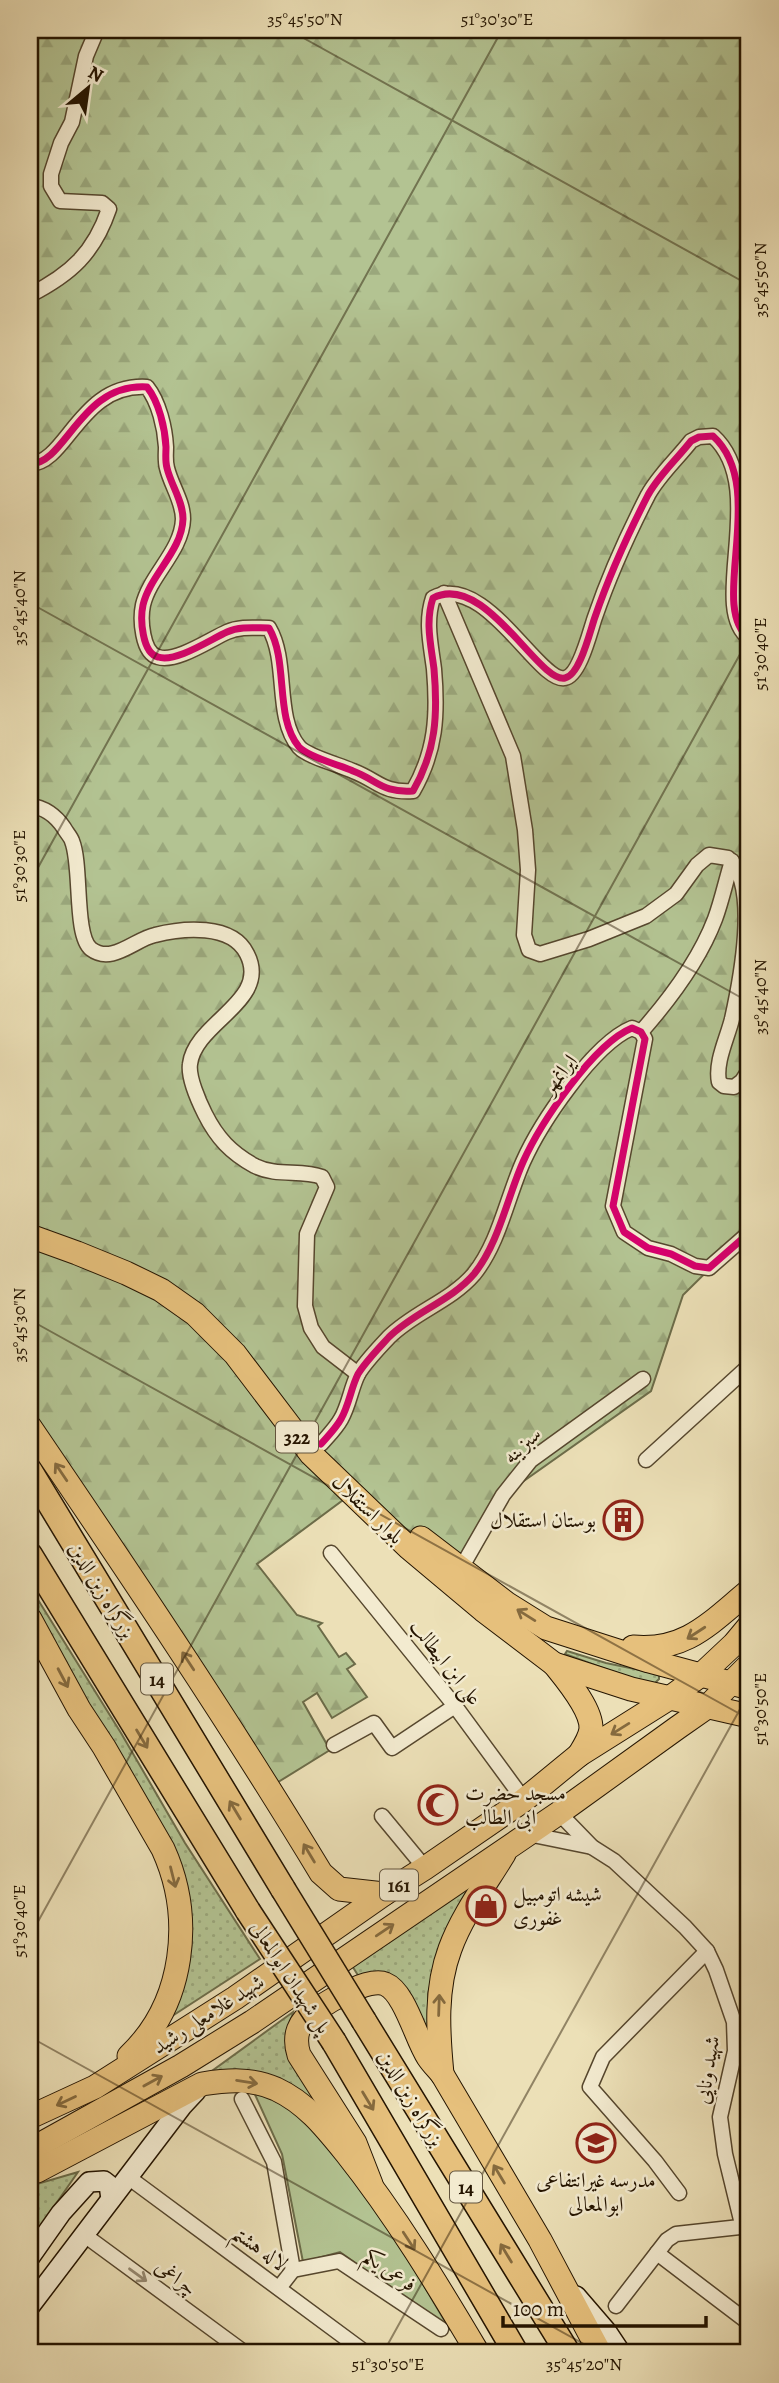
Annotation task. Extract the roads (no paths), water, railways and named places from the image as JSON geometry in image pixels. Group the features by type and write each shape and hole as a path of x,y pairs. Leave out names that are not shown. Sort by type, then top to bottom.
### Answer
{"highway":[{"name":"بزرگراه زین الدین","path":"30,1471 283,1889"},
{"name":"بزرگراه زین الدین","path":"30,1555 248,1911"},
{"name":"پل شهیدان ابوالمعالی","path":"283,1889 365,2021"},
{"name":"پل شهیدان ابوالمعالی","path":"248,1911 334,2042"},
{"name":"بزرگراه زین الدین","path":"365,2021 568,2353"},
{"name":"بزرگراه زین الدین","path":"334,2042 516,2353"}],"main road":[{"name":"بلوار استقلال","path":"30,1222 115,1253 163,1276 198,1298 245,1344 321,1444 417,1535 506,1603 546,1628 588,1643 741,1685"},
{"name":"بلوار استقلال","path":"30,1236 126,1273 161,1290 195,1314 234,1354 311,1454 409,1548 483,1610 554,1664 668,1699 749,1716"},
{"path":"30,1427 241,1741 321,1873 338,1889 344,1923 340,1961"},
{"path":"588,1643 653,1649 667,1647 700,1632 749,1591"},
{"path":"30,1619 79,1709 104,1746 163,1849 171,1866 181,1916 181,1938 174,1984 156,2024 142,2044 94,2087"},
{"name":"شهید غلامعلی رشید","path":"30,2117 94,2087 235,1998 524,1800 579,1755 668,1699 701,1675 749,1626"},
{"path":"554,1664 576,1693 589,1718 591,1728 588,1741 579,1755"},
{"name":"شهید غلامعلی رشید","path":"30,2150 181,2066 253,2022 741,1685 749,1665"},
{"path":"442,2074 438,2037 440,1992 449,1952 479,1894 508,1847"},
{"path":"338,1889 384,1894"},
{"path":"371,2184 355,2143 299,2055 295,2042 297,2030 307,2015 333,1998 373,1982 384,1983 393,1989 403,2005 429,2059 442,2074 600,2353"},
{"path":"30,2172 37,2171 202,2084 231,2080 252,2082 288,2096 320,2121 371,2184 478,2353"},
{"path":"30,2306 182,2106 202,2084"},
{"path":"30,2256 61,2213 89,2182 104,2181 109,2185 111,2199"},
{"path":"558,2275 607,2332 621,2353"}],"street":[{"path":"30,295 61,277 89,250 105,224 109,209 102,202 60,201 51,186 51,174 61,143 72,122 86,56 97,30"},
{"path":"30,464 47,458 83,416 106,395 125,388 147,387 159,408 166,444 166,463 183,520 172,551 143,606 143,638 150,652 167,658 213,641 227,632 245,628 269,628 278,649 290,729 300,748 396,792 413,791 431,751 436,700 428,613 433,598 444,593 455,594 494,615 546,671 564,679 570,676 579,665 602,597 649,494 691,441 699,437 713,436 729,456 734,469 740,517 734,572 736,617 742,633 749,638"},
{"path":"444,593 513,756 525,830 528,870 524,935 529,950 540,954 635,922 676,894 697,865 709,855 717,854 733,861 743,887 744,929 739,981 732,1020 718,1068 719,1082 724,1086 734,1087 749,1070"},
{"path":"30,806 38,807 57,818 72,841 82,928 86,943 92,950 103,954 120,951 152,935 196,930 219,933 238,942 247,953 252,971 250,984 241,999 220,1017 192,1055 189,1066 197,1098 214,1132 226,1147 240,1157 259,1168 275,1173 312,1173 322,1177 327,1187 307,1234 305,1306 311,1328 323,1347 358,1374"},
{"path":"733,861 715,919 694,964 664,1007 641,1032 645,1039 612,1206 624,1232 648,1248 671,1254 695,1266 709,1268 749,1233"},
{"name":"ایرانمهر","path":"321,1444 341,1419 358,1374 390,1337 409,1320 441,1301 474,1273 497,1232 524,1160 563,1092 614,1038 632,1028 641,1032"},
{"path":"646,1460 749,1366"},
{"name":"سبزینه","path":"460,1570 503,1495 531,1461 643,1379"},
{"name":"علی ابن ابیطالب","path":"331,1553 455,1706 524,1800"},
{"path":"334,1745 374,1723 393,1748 455,1706"},
{"name":"شهید ونایی","path":"559,1812 592,1847 614,1861 649,1892 707,1951 727,1998 742,2049 724,2094 720,2117 725,2154 747,2228"},
{"path":"382,1815 425,1868"},
{"name":"شهید ونایی","path":"527,1834 592,1847"},
{"path":"679,2193 655,2161 590,2087 603,2057 707,1951"},
{"path":"242,2099 274,2162 293,2270 279,2288"},
{"name":"لاله هشتم","path":"128,2177 366,2353"},
{"path":"616,2305 656,2253 676,2234 747,2228"},
{"name":"چراغی","path":"83,2234 245,2353"},
{"path":"656,2253 749,2323"},
{"name":"فرعی یکم","path":"293,2270 340,2261 441,2329"}],"place":[{"name":"بوستان استقلال","path":"623,1520"},
{"name":"مسجد حضرت ابی الطالب","path":"438,1805"},
{"name":"شیشه اتومبیل غفوری","path":"486,1906"},
{"name":"مدرسه غیرانتفاعی ابوالمعالی","path":"596,2143"}]}
